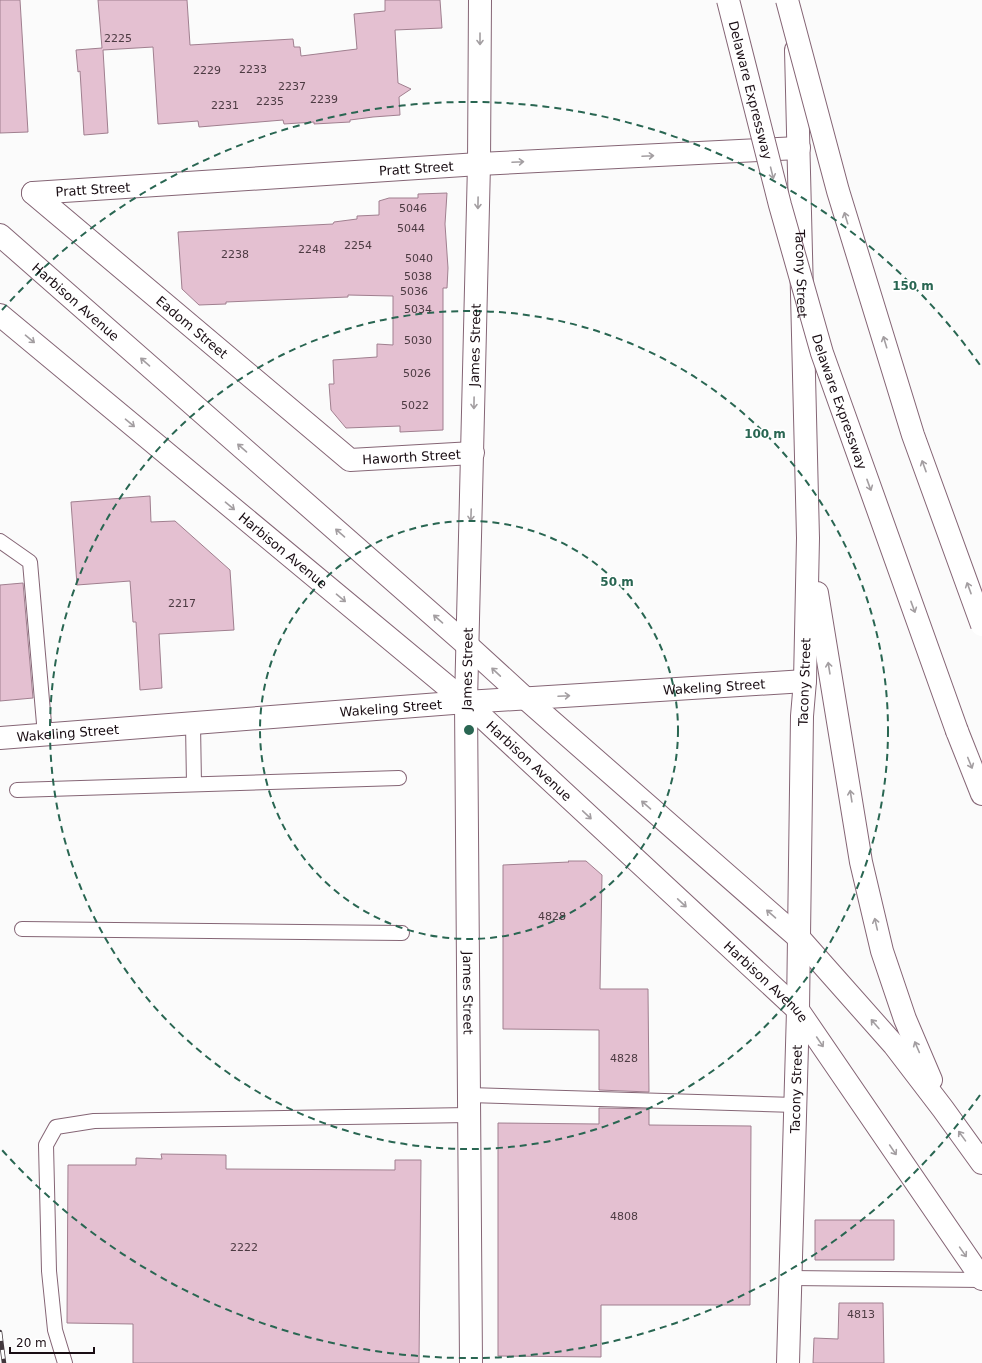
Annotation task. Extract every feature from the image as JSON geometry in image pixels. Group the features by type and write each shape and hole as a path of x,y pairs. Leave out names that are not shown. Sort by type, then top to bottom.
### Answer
{"main road":[{"name":"James Street","path":"471,1363 466,702 479,164 480,0"},
{"name":"Delaware Expressway","path":"728,0 780,205 822,353 957,731 982,794"},
{"path":"786,0 838,191 913,435 982,625"},
{"name":"Tacony Street","path":"788,1363 800,939 802,716 805,681 808,538 795,0"},
{"name":"Pratt Street","path":"33,193 479,164 799,148"},
{"name":"Eadom Street","path":"33,193 350,460"},
{"name":"Harbison Avenue","path":"0,235 800,939 894,1045 982,1163"},
{"name":"Harbison Avenue","path":"0,314 466,702 798,1010 982,1279"},
{"name":"Haworth Street","path":"350,460 473,453"},
{"path":"808,538 861,862 881,944 905,1019 943,1109"},
{"name":"Wakeling Street","path":"0,738 466,702 805,681"}],"lane":[{"path":"0,541 30,562 45,735"},
{"path":"193,724 194,784"},
{"path":"17,790 399,778"},
{"path":"22,929 402,933"},
{"path":"65,1363 55,1330 49,1271 46,1145 56,1127 94,1120 469,1105 795,1105"},
{"path":"790,1278 982,1279"}],"building":[{"path":"0,0 20,0 28,132 0,133"},
{"path":"98,0 187,0 190,45 293,39 294,47 300,47 301,56 357,49 354,14 385,11 385,0 440,0 442,28 395,30 398,83 411,89 399,97 400,115 350,120 350,122 284,124 283,120 199,127 198,121 158,124 153,47 103,50 108,133 84,135 80,71 78,72 76,50 102,48"},
{"path":"447,193 445,224 448,268 447,288 443,288 443,430 400,432 400,426 346,428 331,410 329,384 334,384 333,360 377,357 377,344 393,345 393,296 348,295 348,297 226,302 226,304 199,305 182,289 178,232 333,224 334,222 357,219 357,216 379,215 379,201 389,198 418,198 418,194"},
{"path":"150,496 151,522 175,521 230,570 234,630 159,634 162,688 140,690 136,622 133,622 130,581 77,585 71,502"},
{"path":"23,583 33,698 0,701 0,585"},
{"path":"568,861 586,861 602,875 600,989 648,989 649,1092 599,1090 599,1030 503,1029 503,865 569,862"},
{"path":"599,1108 649,1109 649,1125 751,1126 750,1305 601,1305 601,1357 498,1356 498,1123 599,1124"},
{"path":"161,1154 226,1155 226,1169 395,1170 395,1160 421,1160 419,1363 133,1363 133,1324 67,1323 68,1165 136,1165 136,1158 162,1159"},
{"path":"815,1220 894,1220 894,1260 815,1260"},
{"path":"839,1303 883,1303 884,1363 813,1363 814,1338 838,1339"}],"railway":[{"path":"0,1332 4,1363"}]}
